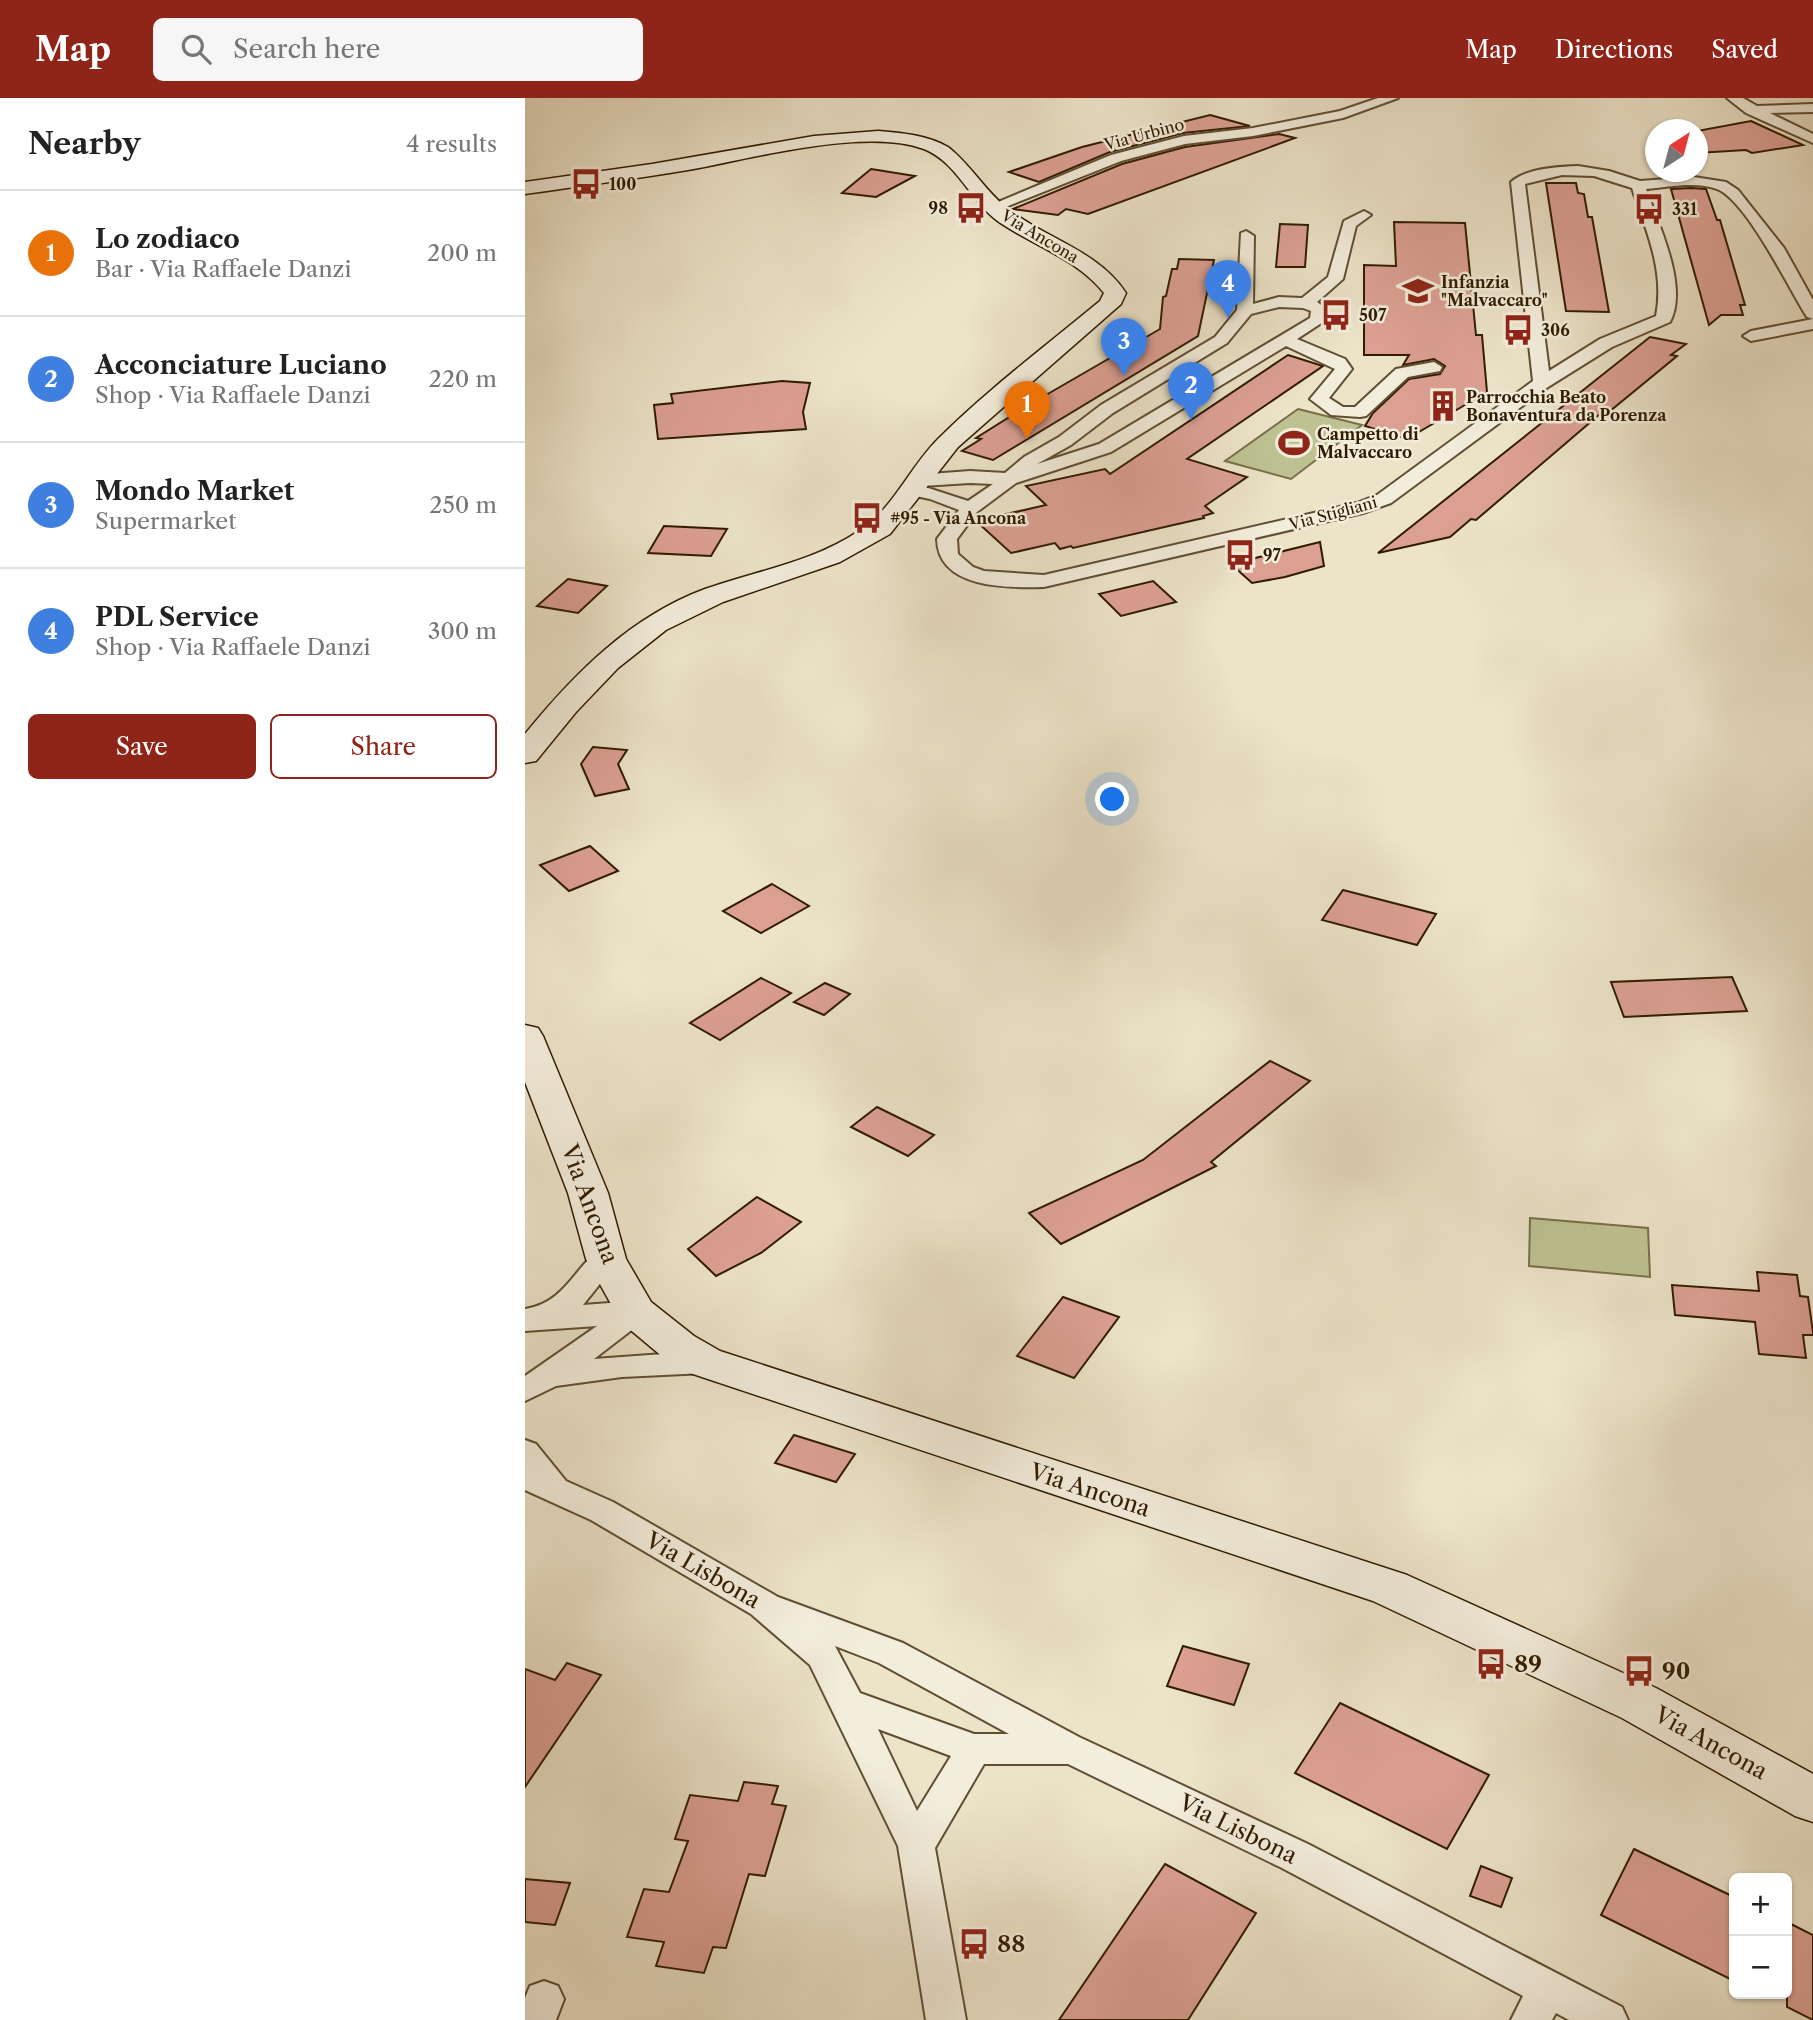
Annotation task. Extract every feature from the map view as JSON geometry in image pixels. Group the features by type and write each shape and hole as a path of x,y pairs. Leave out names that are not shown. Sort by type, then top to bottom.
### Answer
{"street":[{"name":"Via Urbino","path":"993,207 1116,158 1184,140 1253,132 1343,114 1391,98"},
{"path":"1734,98 1751,110 1813,139"},
{"path":"1751,110 1813,108"},
{"name":"Via Ancona","path":"525,188 840,139 877,136 915,141 944,152 993,207 1104,275 1115,293 1110,304 947,444 934,460"},
{"path":"1542,383 1518,182 1537,173 1591,172 1621,177 1638,185 1694,181 1721,185 1733,193 1776,248 1813,314"},
{"name":"Via Stigliani","path":"1245,311 1221,340 1107,409 1065,441 1030,461 995,492 970,508 947,539 949,555 960,567 984,578 1015,582 1044,581 1363,507 1384,499 1542,383 1607,344 1664,319 1669,299 1661,258 1638,185"},
{"path":"1306,303 1335,279 1349,223 1364,215"},
{"path":"921,488 970,477 1011,478 1094,452 1318,320 1319,309 1306,303 1279,302 1245,311 1246,236"},
{"path":"1751,336 1813,324"},
{"path":"1285,340 1339,363 1344,369 1341,377 1328,386 1319,399 1334,411 1351,414 1360,412 1402,373 1434,367"},
{"path":"1065,441 1094,452"},
{"path":"525,754 578,688 602,664 637,637 711,597 846,550 886,524 921,488 934,460 970,477"},
{"path":"921,488 970,508"},
{"path":"921,488 995,492"},
{"name":"Via Ancona","path":"525,1036 588,1194 606,1259 636,1312 679,1347 705,1362 1390,1588 1639,1703 1813,1800"},
{"path":"531,1319 563,1306 584,1289 606,1259"},
{"path":"531,1319 636,1312"},
{"path":"537,1383 636,1312"},
{"path":"537,1383 622,1366 705,1362"},
{"path":"525,1452 540,1482"},
{"name":"Via Lisbona","path":"540,1482 602,1511 764,1604 822,1655 848,1703 916,1846 946,2020"},
{"path":"764,1604 891,1653 1071,1749"},
{"name":"Via Lisbona","path":"848,1703 974,1749 1071,1749 1295,1856 1540,2005 1608,2020"},
{"path":"916,1846 974,1749"}],"green space":[{"name":"Campetto di Malvaccaro","path":"1298,409 1362,425 1291,479 1225,461"},
{"path":"1530,1218 1648,1228 1650,1277 1529,1266"}],"building":[{"path":"1210,115 1250,126 1183,133 1110,152 1039,182 1009,172 1082,147"},
{"path":"1751,121 1803,145 1752,153 1746,150 1708,152 1708,129"},
{"path":"1279,134 1295,138 1088,214 1066,209 1058,215 1013,209 1122,164 1185,147"},
{"path":"871,169 915,176 876,197 842,193"},
{"path":"1546,183 1576,183 1578,193 1584,194 1588,217 1592,217 1609,312 1566,311"},
{"path":"1671,189 1706,189 1717,220 1720,220 1745,305 1740,305 1743,315 1721,315 1709,325"},
{"path":"1394,222 1465,223 1476,335 1482,335 1487,392 1407,439 1365,426 1373,413 1409,379 1440,374 1445,366 1434,359 1403,365 1409,355 1364,355 1364,265 1396,266"},
{"path":"1280,224 1308,225 1305,267 1276,267"},
{"path":"1179,259 1214,260 1198,336 993,460 962,451 981,439 976,438 1027,406 1160,329 1163,297 1166,296 1172,269 1177,269"},
{"path":"1650,337 1686,344 1671,355 1677,356 1604,416 1600,414 1476,520 1471,519 1450,537 1378,553"},
{"path":"1288,355 1323,366 1187,459 1247,477 1205,506 1213,513 1203,516 1204,518 1073,548 1071,546 1060,549 1055,543 1011,553 976,521 1046,505 1026,486 1105,469 1110,474"},
{"path":"782,381 810,383 803,412 806,429 658,439 654,405 673,403 671,394"},
{"path":"664,526 727,529 711,556 648,553"},
{"path":"1320,542 1324,566 1285,577 1252,583 1231,564"},
{"path":"568,579 607,586 578,613 537,606"},
{"path":"1153,581 1176,602 1121,616 1099,594"},
{"path":"593,747 627,750 618,764 629,789 595,796 581,764"},
{"path":"590,846 618,871 569,891 540,865"},
{"path":"772,884 809,906 761,933 723,911"},
{"path":"1343,890 1436,914 1417,945 1322,920"},
{"path":"1732,977 1747,1011 1624,1017 1611,982"},
{"path":"761,978 791,993 720,1040 690,1023"},
{"path":"825,983 850,994 824,1015 794,1002"},
{"path":"1270,1061 1310,1081 1211,1162 1216,1166 1061,1244 1029,1213 1143,1160"},
{"path":"877,1107 934,1135 908,1156 851,1127"},
{"path":"757,1197 801,1222 761,1253 716,1276 688,1249"},
{"path":"1757,1272 1797,1275 1800,1296 1808,1297 1813,1332 1813,1335 1803,1335 1806,1358 1759,1354 1755,1322 1675,1315 1672,1285 1759,1291"},
{"path":"1063,1297 1119,1317 1074,1378 1017,1356"},
{"path":"794,1435 855,1454 836,1482 775,1463"},
{"path":"1183,1646 1249,1664 1234,1705 1167,1686"},
{"path":"567,1663 601,1675 525,1787 525,1669 555,1680"},
{"path":"1340,1703 1489,1775 1447,1849 1295,1773"},
{"path":"744,1782 778,1786 772,1804 786,1806 765,1876 749,1874 726,1948 713,1947 704,1973 656,1966 664,1942 627,1937 644,1889 669,1892 688,1841 675,1839 690,1795 738,1801"},
{"path":"1634,1849 1729,1895 1729,1979 1601,1915"},
{"path":"1165,1864 1256,1913 1188,2020 1059,2020"},
{"path":"1481,1866 1512,1878 1501,1907 1470,1896"},
{"path":"525,1879 570,1883 555,1925 525,1922"},
{"path":"1792,1924 1813,1935 1813,2020 1787,2007 1787,1999 1792,1999"}],"place":[{"name":"100","path":"586,184"},
{"name":"98","path":"971,208"},
{"name":"331","path":"1649,209"},
{"name":"Infanzia \"Malvaccaro\"","path":"1418,291"},
{"name":"507","path":"1336,315"},
{"name":"PDL Service","path":"1228,318"},
{"name":"306","path":"1518,330"},
{"name":"Mondo Market","path":"1124,376"},
{"name":"Parrocchia Beato Bonaventura da Porenza","path":"1443,406"},
{"name":"Acconciature Luciano","path":"1191,420"},
{"name":"Lo zodiaco","path":"1027,439"},
{"name":"Campetto di Malvaccaro","path":"1294,443"},
{"name":"#95 - Via Ancona","path":"867,518"},
{"name":"97","path":"1240,555"},
{"name":"89","path":"1491,1664"},
{"name":"90","path":"1639,1671"},
{"name":"88","path":"974,1944"}]}
